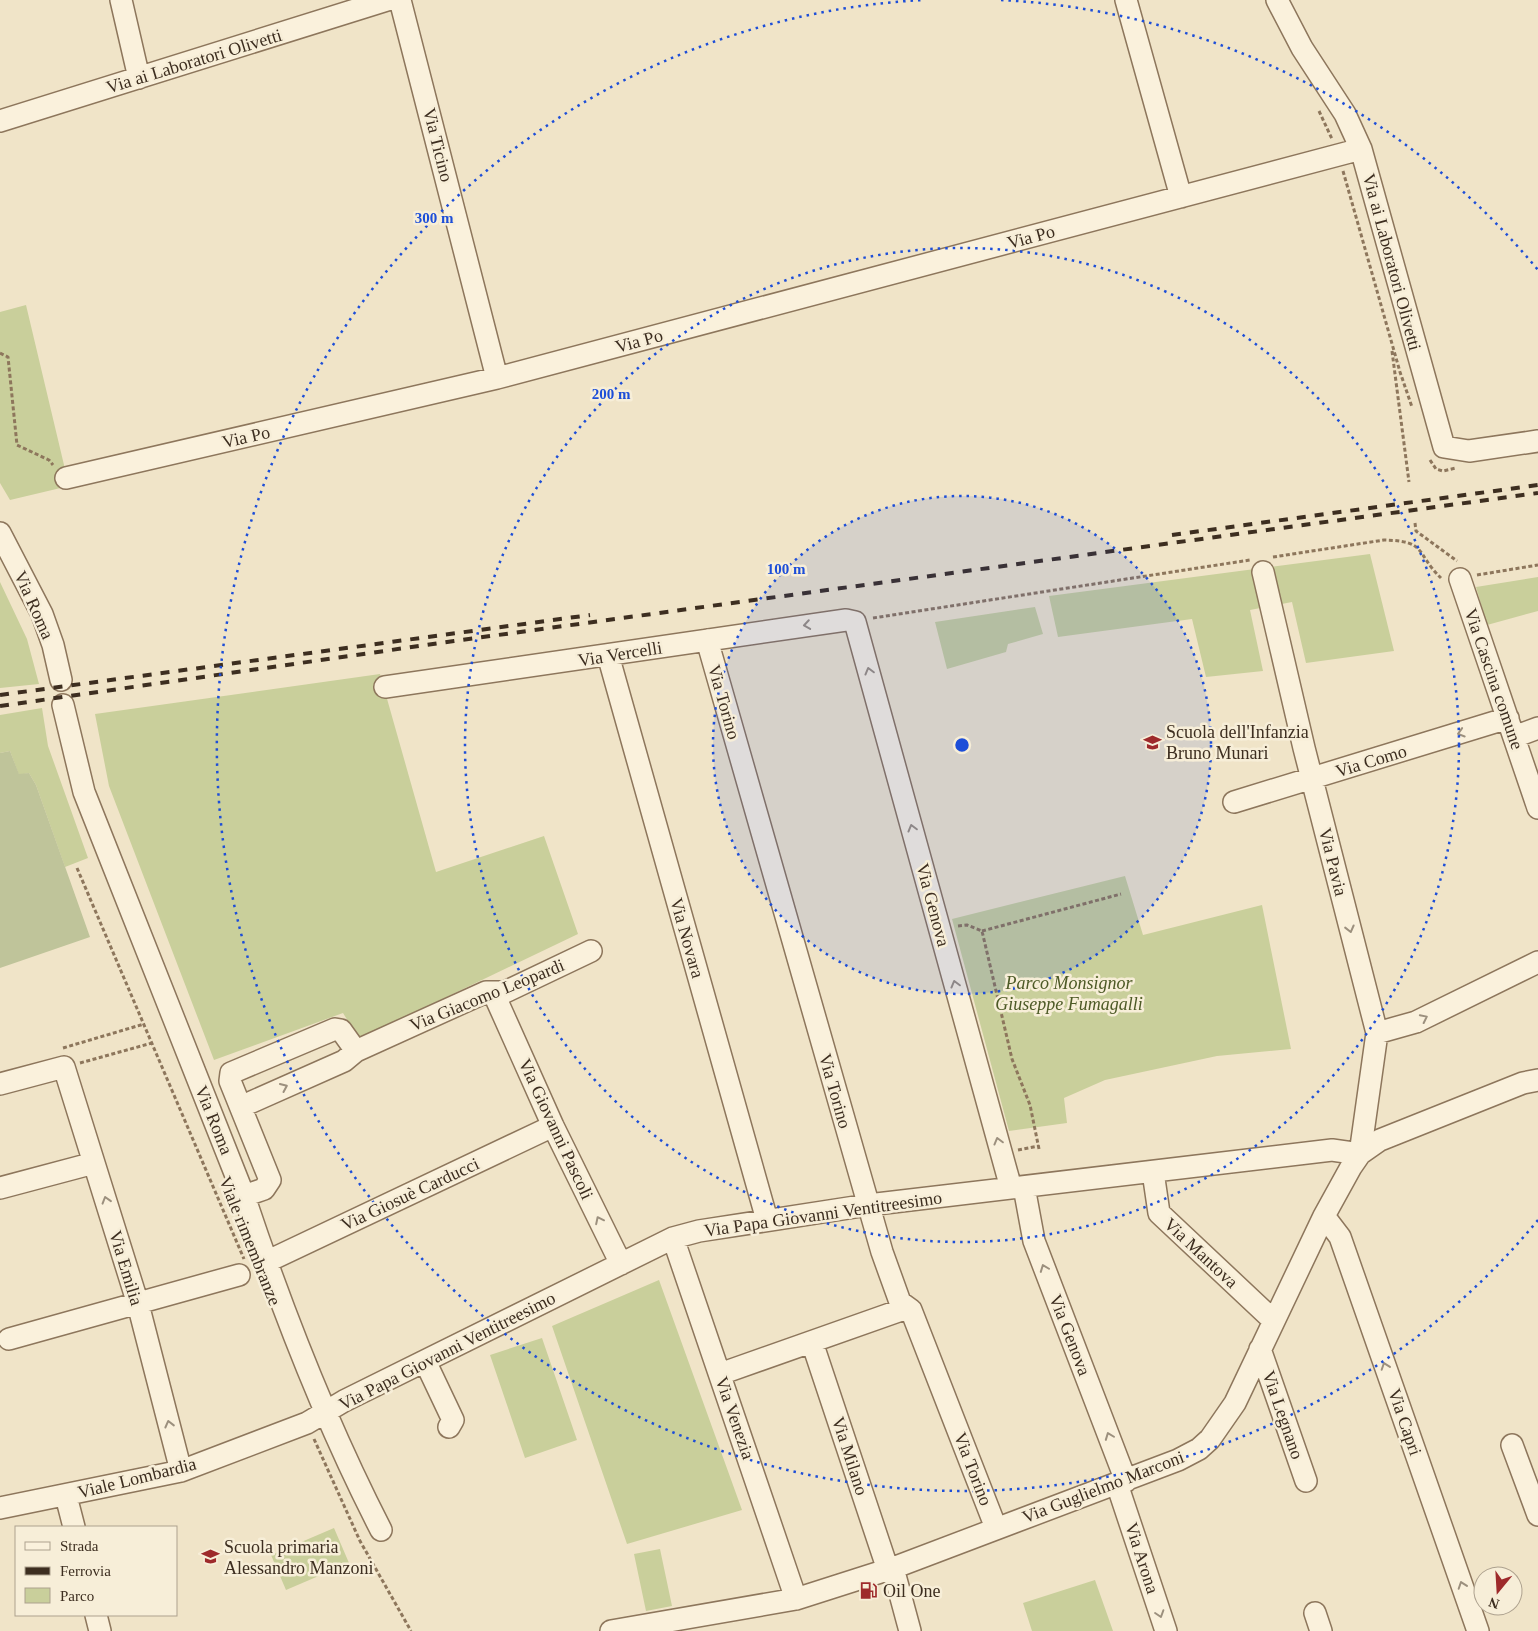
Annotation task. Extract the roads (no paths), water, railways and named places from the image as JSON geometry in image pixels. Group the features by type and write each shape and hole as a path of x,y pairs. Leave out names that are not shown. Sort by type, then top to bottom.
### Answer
{"street":[{"path":"121,0 139,78"},
{"name":"Via ai Laboratori Olivetti","path":"0,122 387,0"},
{"name":"Via Ticino","path":"400,0 497,378"},
{"path":"1126,0 1181,197"},
{"name":"Via ai Laboratori Olivetti","path":"1278,0 1302,48 1346,114 1361,149 1444,447 1468,451 1538,441"},
{"name":"Via Po","path":"66,478 497,378 1361,149"},
{"name":"Via Roma","path":"0,533 42,614 53,645 61,680"},
{"name":"Via Pavia","path":"1261,563 1312,780 1377,1033 1360,1154"},
{"name":"Via Cascina comune","path":"1460,579 1538,808"},
{"name":"Via Vercelli","path":"385,687 846,620 855,622"},
{"name":"Via Genova","path":"855,622 940,928 1017,1187 1034,1241 1122,1483"},
{"name":"Via Torino","path":"707,640 868,1205 900,1302 911,1310 996,1528"},
{"name":"Via Novara","path":"608,656 767,1220"},
{"name":"Via Roma","path":"63,705 84,792 244,1196 250,1267 326,1413 381,1529"},
{"name":"Via Como","path":"1234,802 1511,728 1538,728"},
{"name":"Via Giacomo Leopardi","path":"242,1110 247,1104 344,1061 356,1051 486,992 505,992 591,951"},
{"path":"1377,1033 1416,1022 1538,962"},
{"name":"Via Giovanni Pascoli","path":"493,992 553,1126 620,1264"},
{"path":"244,1196 264,1188 270,1180 230,1081 231,1073 237,1068 334,1029 341,1030 356,1051"},
{"name":"Via Emilia","path":"1,1080 59,1059 138,1304 181,1471"},
{"name":"Via Guglielmo Marconi","path":"611,1631 796,1599 890,1569 996,1528 1122,1483 1178,1460 1199,1449 1210,1439 1235,1403 1324,1216 1360,1154 1380,1140 1523,1083 1538,1080"},
{"name":"Via Giosuè Carducci","path":"9,1339 138,1304 250,1267 553,1126"},
{"name":"Via Papa Giovanni Ventitreesimo","path":"326,1413 344,1401 620,1264 674,1238 704,1230 868,1205 1332,1150 1360,1154"},
{"path":"0,1188 94,1163"},
{"name":"Via Mantova","path":"1153,1172 1159,1213 1274,1321"},
{"name":"Via Capri","path":"1324,1216 1340,1237 1478,1631"},
{"name":"Via Venezia","path":"674,1238 796,1599"},
{"path":"720,1374 907,1308"},
{"name":"Via Milano","path":"812,1342 910,1631"},
{"name":"Via Legnano","path":"1260,1349 1306,1481"},
{"path":"425,1361 453,1420 449,1427"},
{"name":"Viale Lombardia","path":"0,1508 181,1471 307,1423 326,1413"},
{"path":"1512,1445 1538,1514"},
{"name":"Via Arona","path":"1122,1483 1166,1631"},
{"path":"66,1496 74,1526"},
{"path":"96,1616 100,1631"}],"railway":[{"path":"1172,535 1538,485"},
{"path":"0,706 454,641 1538,493"},
{"path":"0,695 590,615"}],"place":[{"name":"Scuola dell'Infanzia Bruno Munari","path":"1152,742"},
{"name":"Scuola primaria Alessandro Manzoni","path":"210,1557"},
{"name":"Oil One","path":"869,1591"}],"park label":[{"name":"Parco Monsignor Giuseppe Fumagalli","path":"1069,993"}]}
